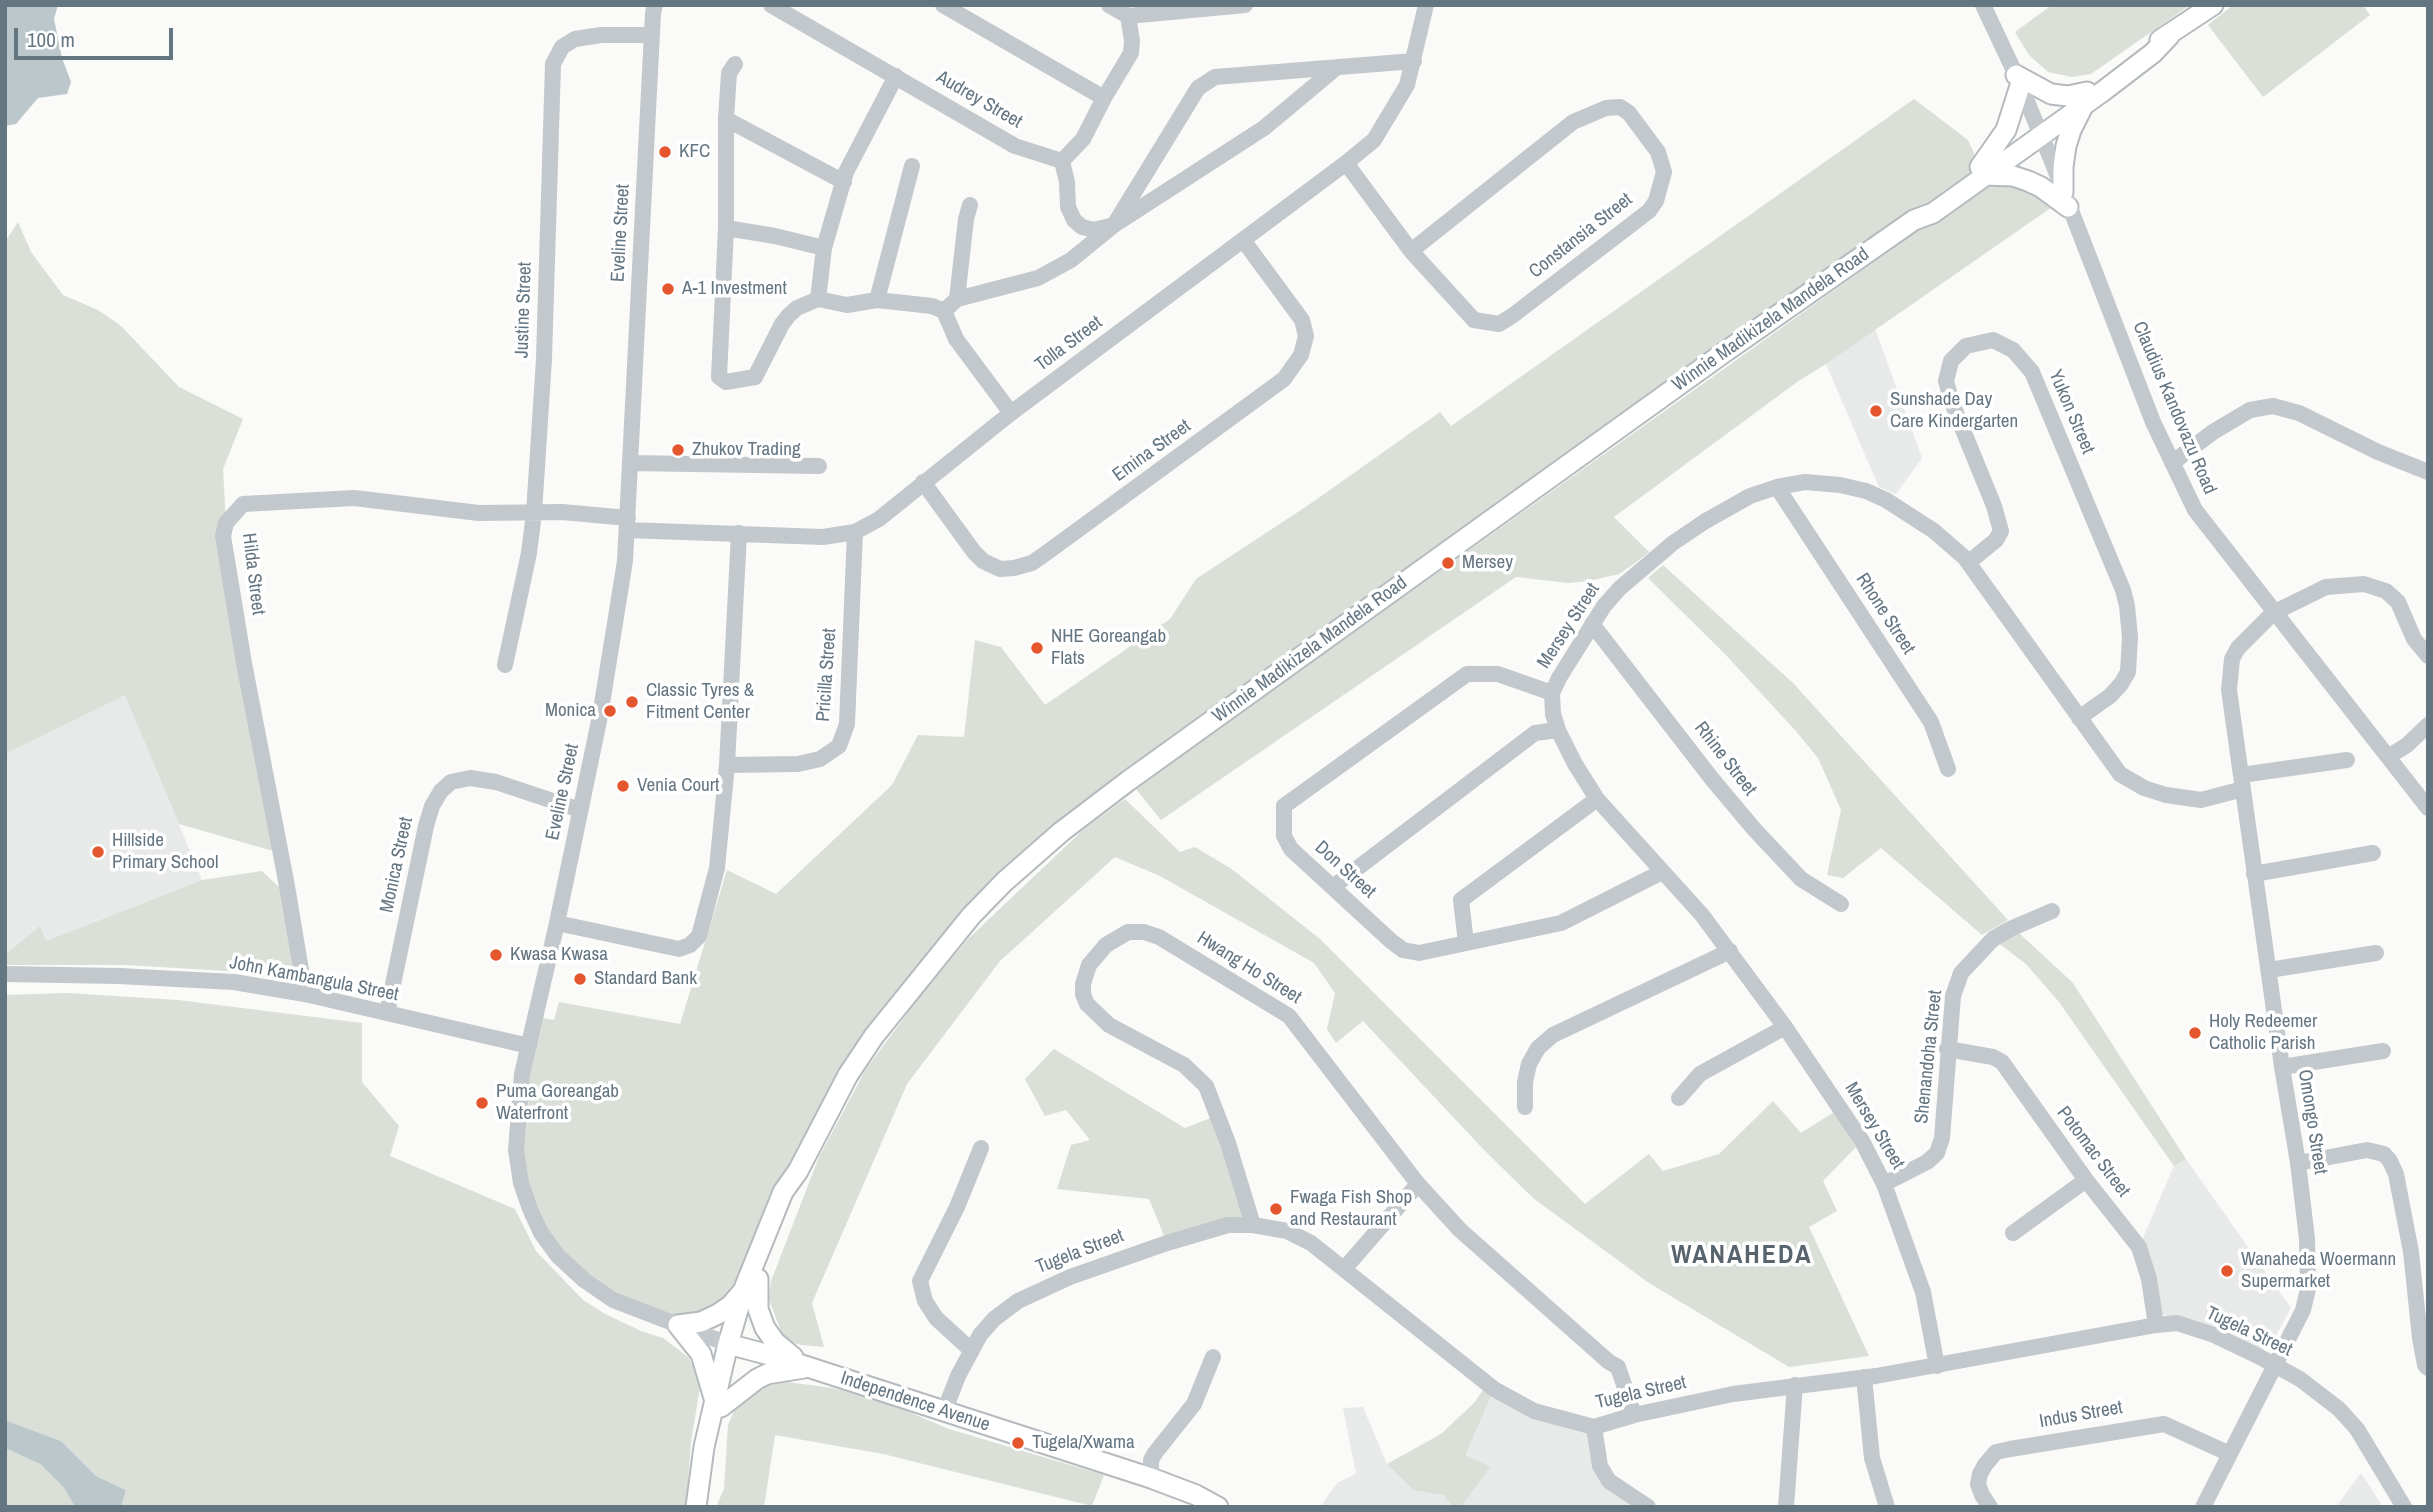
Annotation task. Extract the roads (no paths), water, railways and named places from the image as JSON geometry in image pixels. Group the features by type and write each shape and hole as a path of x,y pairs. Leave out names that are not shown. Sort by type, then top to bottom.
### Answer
{"main road":[{"name":"Winnie Madikizela Mandela Road","path":"696,1507 704,1447 752,1282 792,1196 798,1171 828,1109 874,1036 971,916 1037,852 1128,781 1722,354 1914,220 1925,205 1982,171 2085,98 2158,41 2170,36 2213,5"},
{"path":"2018,81 2051,94 2085,98 2066,146 2063,167 2066,200 2028,181 1982,171 2006,130 2018,81"},
{"path":"678,1325 701,1322 718,1314 752,1282"},
{"path":"752,1282 765,1328 784,1352 809,1367"},
{"path":"678,1325 701,1354 718,1404 766,1374 809,1367"},
{"name":"Independence Avenue","path":"733,1345 1151,1478 1196,1495 1218,1507"},
{"name":"Winnie Madikizela Mandela Road","path":"704,1507 718,1404"}],"street":[{"name":"Eveline Street","path":"655,5 627,524 620,600 600,716 522,1074 516,1150 521,1183 541,1233 558,1256 584,1280 613,1300 733,1345"},
{"name":"Audrey Street","path":"771,5 1015,146 1062,161"},
{"path":"943,5 1104,98"},
{"path":"1109,5 1128,16 1245,5"},
{"name":"Tolla Street","path":"627,524 823,537 855,532 879,519 1012,413 1346,163 1374,139 1407,85 1426,5"},
{"path":"1983,5 2039,131"},
{"path":"1128,16 1131,53 1083,139 1062,161 1067,181 1068,207 1074,220 1094,230 1114,225 1198,88 1215,77 1414,61"},
{"name":"Justine Street","path":"505,665 534,513 544,359 553,64 562,47 575,39 601,35 652,35"},
{"path":"735,64 729,73 726,118 726,229 719,377 723,381 755,377 789,315 797,308 818,299 847,305 877,300 932,306 944,311 956,340 1012,413"},
{"path":"944,311 957,299 1038,278 1071,260 1114,225 1264,128 1338,67"},
{"path":"818,299 824,248 844,182 855,152 896,76"},
{"name":"Constansia Street","path":"1346,163 1411,251 1474,320 1499,324 1648,211 1656,201 1664,172 1658,152 1629,113 1620,107 1588,114 1573,122 1411,251"},
{"path":"726,118 844,182"},
{"name":"Claudius Kandovazu Road","path":"2039,131 2172,463 2195,510 2428,808"},
{"path":"877,300 912,166"},
{"path":"957,299 966,219 971,205"},
{"path":"726,229 775,236 824,248"},
{"name":"Emina Street","path":"923,482 983,561 1000,569 1032,563 1284,379 1301,355 1306,337 1302,320 1243,240"},
{"name":"Yukon Street","path":"1969,562 1996,540 2001,531 1946,381 1951,361 1965,346 1993,340 2013,350 2032,372 2123,590 2127,607 2130,637 2128,673 2110,696 2079,718"},
{"path":"2172,463 2213,432 2250,410 2273,406 2299,413 2378,452 2428,472"},
{"path":"630,463 819,466"},
{"name":"Mersey Street","path":"1937,1366 1923,1292 1884,1184 1862,1140 1730,951 1702,915 1597,799 1558,730 1553,714 1552,692 1592,624 1620,588 1664,550 1750,496 1805,482 1840,485 1866,491 1886,500 1946,540 1969,562 2120,774 2144,788 2166,795 2201,800 2242,782 2347,761"},
{"name":"Rhone Street","path":"1777,487 1931,722 1948,769"},
{"name":"Hilda Street","path":"305,994 223,536 226,523 243,504 354,498 480,513 562,512 627,524"},
{"name":"Pricilla Street","path":"727,765 798,764 820,759 839,746 847,724 855,532"},
{"path":"557,923 679,949 690,945 699,936 717,868 727,765 739,533"},
{"name":"Omongo Street","path":"2203,1507 2303,1310 2308,1289 2298,1163 2229,690 2232,659 2238,648 2273,613 2326,587 2364,584 2386,591 2398,602 2414,639 2428,656"},
{"name":"Rhine Street","path":"1592,624 1754,829 1801,879 1842,904"},
{"name":"Don Street","path":"1552,692 1498,674 1467,674 1284,806 1284,836 1291,849 1403,950 1419,953 1561,923 1661,872"},
{"path":"2388,757 2407,745 2428,724"},
{"path":"1334,886 1535,733 1558,730"},
{"name":"Monica Street","path":"387,1013 426,826 432,806 441,791 452,782 470,778 496,782 580,810"},
{"path":"1466,943 1461,900 1597,799"},
{"path":"2254,874 2373,853"},
{"name":"Shenandoha Street","path":"1884,1184 1927,1163 1937,1153 1942,1138 1953,996 1966,966 1993,939 2052,911"},
{"name":"Hwang Ho Street","path":"1253,1225 1228,1143 1206,1086 1184,1065 1109,1025 1087,1004 1083,984 1089,965 1106,945 1128,932 1144,932 1158,937 1289,1016 1418,1184 1460,1230 1609,1362 1618,1367 1634,1415"},
{"path":"1525,1107 1525,1082 1529,1064 1538,1048 1553,1035 1730,951"},
{"path":"2269,970 2376,953"},
{"name":"John Kambangula Street","path":"5,975 174,978 234,982 305,994 529,1046"},
{"path":"1679,1098 1700,1074 1784,1027"},
{"name":"Potomac Street","path":"1947,1049 1993,1057 2002,1062 2085,1180 2139,1247 2149,1279 2157,1325"},
{"path":"2282,1067 2383,1051"},
{"path":"971,1350 936,1318 925,1301 920,1281 957,1208 981,1148"},
{"path":"2298,1163 2358,1150 2384,1154 2390,1161 2396,1174 2411,1252 2420,1338 2425,1365 2428,1368"},
{"path":"2013,1233 2085,1180"},
{"path":"1346,1268 1418,1184"},
{"name":"Tugela Street","path":"944,1412 971,1350 994,1319 1018,1301 1044,1287 1167,1242 1228,1225 1253,1225 1276,1227 1300,1236 1346,1268 1494,1389 1534,1411 1594,1427 1634,1415 1732,1394 1937,1366 2177,1323 2214,1335 2274,1365 2300,1379 2339,1409 2357,1429 2404,1507"},
{"path":"2411,1252 2428,1250"},
{"path":"1151,1478 1151,1460 1194,1404 1213,1357"},
{"path":"1864,1377 1872,1458 1887,1507"},
{"path":"1786,1507 1795,1385"},
{"name":"Indus Street","path":"1990,1507 1978,1485 1980,1474 1996,1452 2164,1424 2230,1454"},
{"path":"1594,1427 1600,1466 1609,1481 1647,1507"}],"place":[{"name":"KFC","path":"665,152"},
{"name":"A-1 Investment","path":"668,289"},
{"name":"Sunshade Day Care Kindergarten","path":"1876,411"},
{"name":"Zhukov Trading","path":"678,450"},
{"name":"Mersey","path":"1448,563"},
{"name":"NHE Goreangab Flats","path":"1037,648"},
{"name":"Classic Tyres & Fitment Center","path":"632,702"},
{"name":"Monica","path":"610,711"},
{"name":"Venia Court","path":"623,786"},
{"name":"Hillside Primary School","path":"98,852"},
{"name":"Kwasa Kwasa","path":"496,955"},
{"name":"Standard Bank","path":"580,979"},
{"name":"Holy Redeemer Catholic Parish","path":"2195,1033"},
{"name":"Puma Goreangab Waterfront","path":"482,1103"},
{"name":"Fwaga Fish Shop and Restaurant","path":"1276,1209"},
{"name":"Wanaheda Woermann Supermarket","path":"2227,1271"},
{"name":"Tugela/Xwama","path":"1018,1443"}],"district":[{"name":"WANAHEDA","path":"1742,1256"}]}
